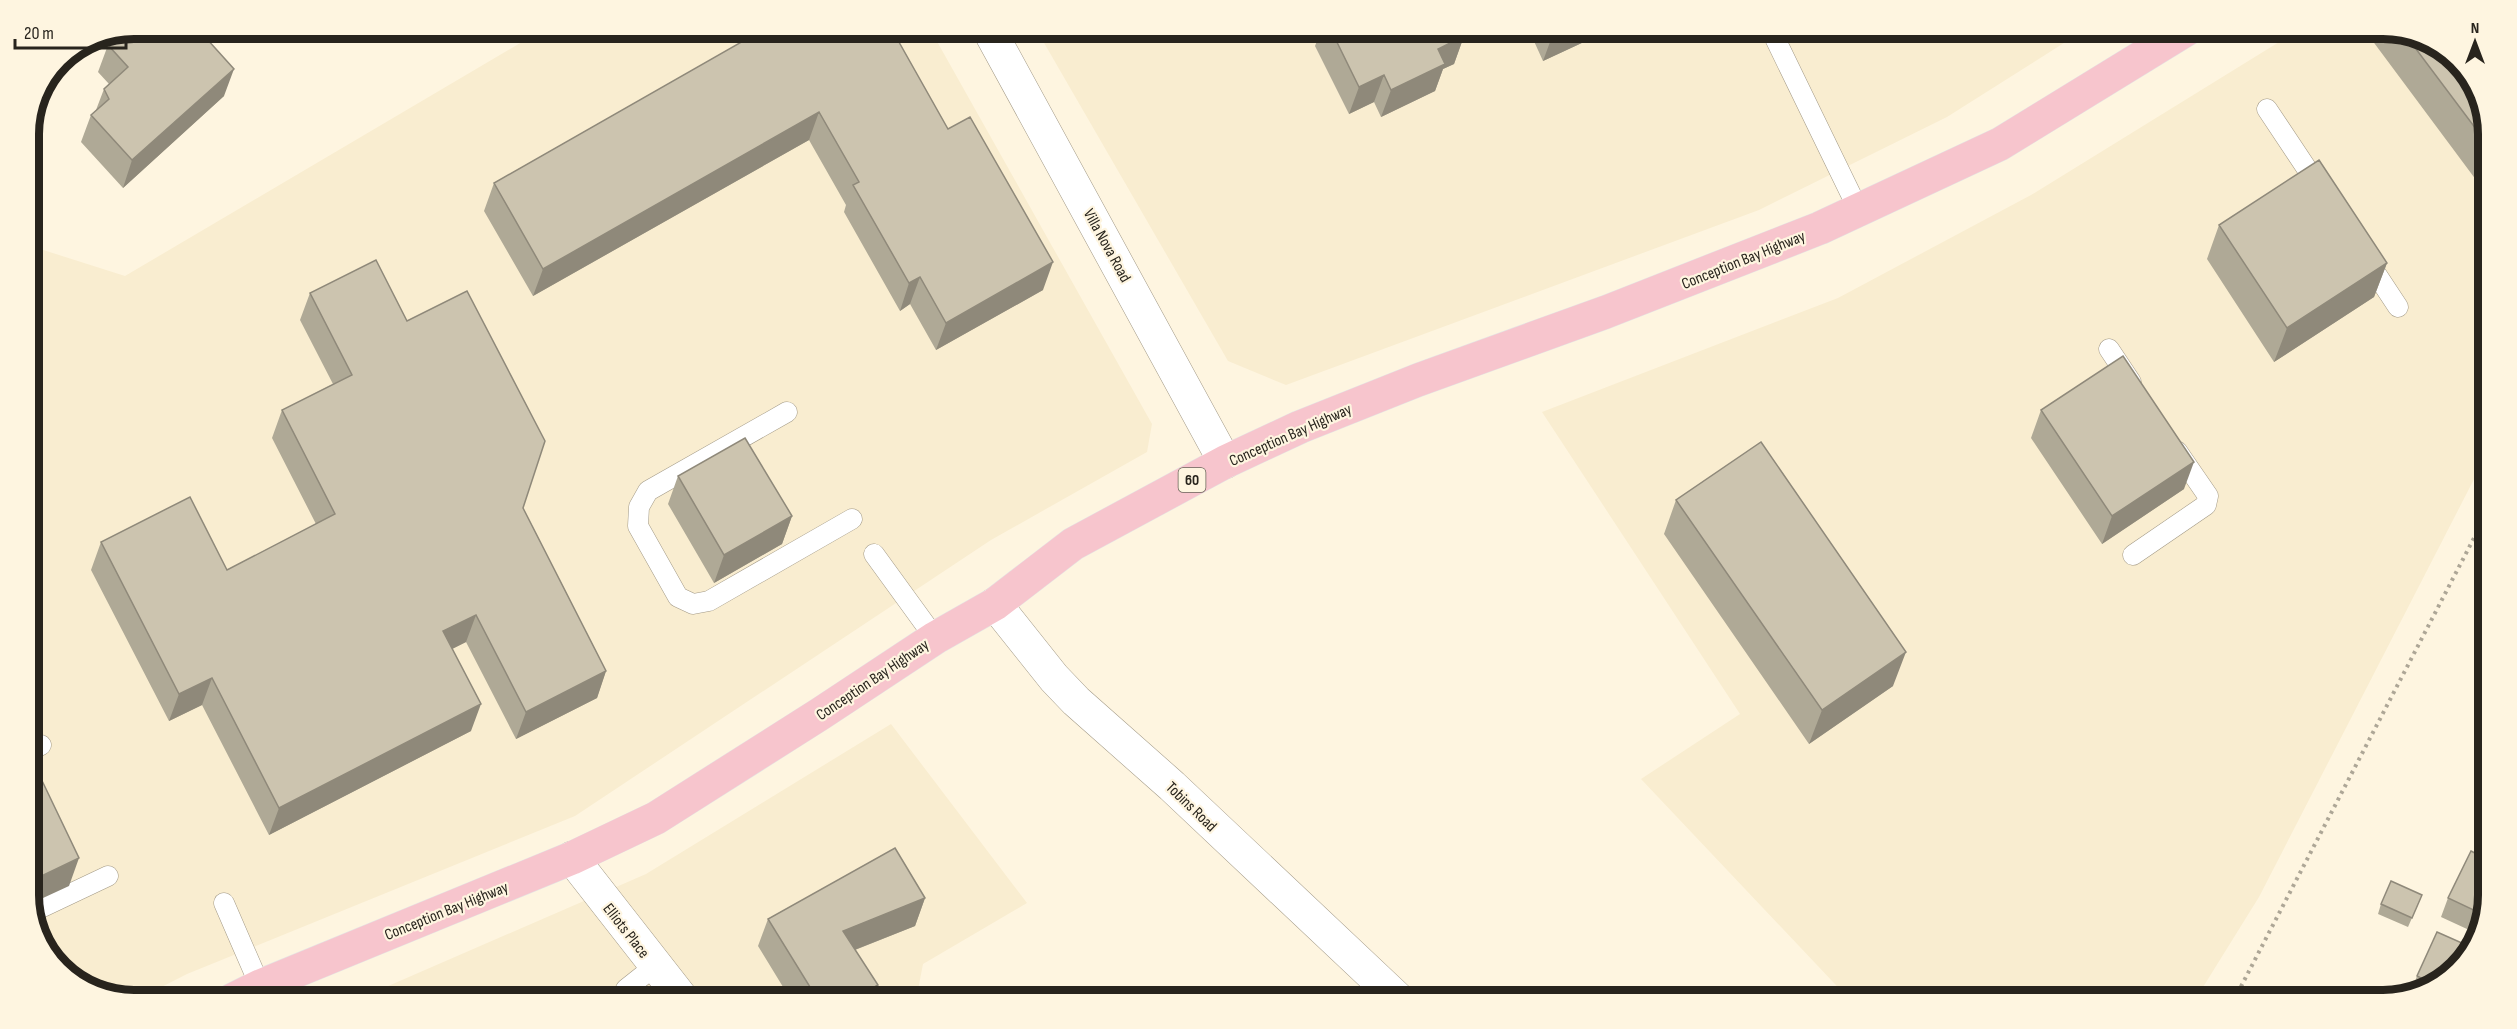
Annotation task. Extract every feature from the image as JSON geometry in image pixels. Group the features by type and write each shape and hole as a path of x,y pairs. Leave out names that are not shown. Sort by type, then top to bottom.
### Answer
{"main road":[{"name":"Conception Bay Highway","path":"253,990 572,858 656,818 935,638 995,604 1073,544 1225,462 1300,427 1397,388 1695,278 1820,228 2000,144 2171,39"}],"street":[{"name":"Villa Nova Road","path":"994,39 1225,462"},
{"name":"Tobins Road","path":"995,604 1054,678 1076,701 1172,786 1388,990"},
{"name":"Elliots Place","path":"572,858 674,990"}],"lane":[{"path":"1775,39 1858,209"},
{"path":"2267,109 2333,208"},
{"path":"2359,248 2398,308"},
{"path":"2109,349 2142,398"},
{"path":"787,412 648,491 639,507 638,526 678,597 693,604 709,601 852,519"},
{"path":"2133,555 2206,506 2208,496 2168,437"},
{"path":"874,554 935,638"},
{"path":"40,908 108,876"},
{"path":"224,903 245,990"},
{"path":"625,990 655,966"}],"path":[{"path":"2239,990 2478,530"}],"shaded area":[{"path":"527,39 936,39 1152,424 1147,452 991,540 575,816 187,974 156,990 116,988 87,977 76,970 59,953 44,925 39,901 39,249 125,276"},
{"path":"1042,39 2070,39 1947,117 1759,210 1286,385 1228,361"},
{"path":"2284,39 2395,40 2476,117 2478,128 2478,471 2259,897 2201,990 1841,990 1641,779 1740,714 1542,412 1838,298 2031,195"},
{"path":"891,724 1027,903 923,964 918,990 379,990 646,874"}],"building":[{"path":"134,39 207,39 234,69 132,160 91,115 109,99 104,89 128,67 108,45 116,41"},
{"path":"747,39 897,39 948,129 970,117 1053,262 946,323 920,277 909,283 853,185 859,182 819,112 543,269 494,183"},
{"path":"1335,39 1458,39 1438,49 1445,64 1391,90 1384,75 1359,87"},
{"path":"2412,44 2441,59 2445,63 2445,72 2454,72 2458,76 2471,98 2478,132"},
{"path":"2319,160 2387,263 2287,328 2219,225"},
{"path":"376,260 407,321 467,291 545,441 523,508 606,671 526,712 476,615 443,631 481,704 279,808 212,678 179,694 101,542 190,497 227,570 335,514 282,410 352,375 310,293"},
{"path":"2123,356 2194,462 2112,516 2041,410"},
{"path":"745,438 792,516 724,555 678,476"},
{"path":"1761,442 1906,652 1822,710 1676,500"},
{"path":"39,774 79,858 39,877"},
{"path":"895,848 925,898 843,931 878,985 869,990 812,990 768,919"},
{"path":"2471,851 2478,855 2476,911 2448,898"},
{"path":"2391,881 2422,895 2412,918 2381,904"},
{"path":"2437,932 2464,944 2454,958 2436,974 2425,980 2417,976"}]}
